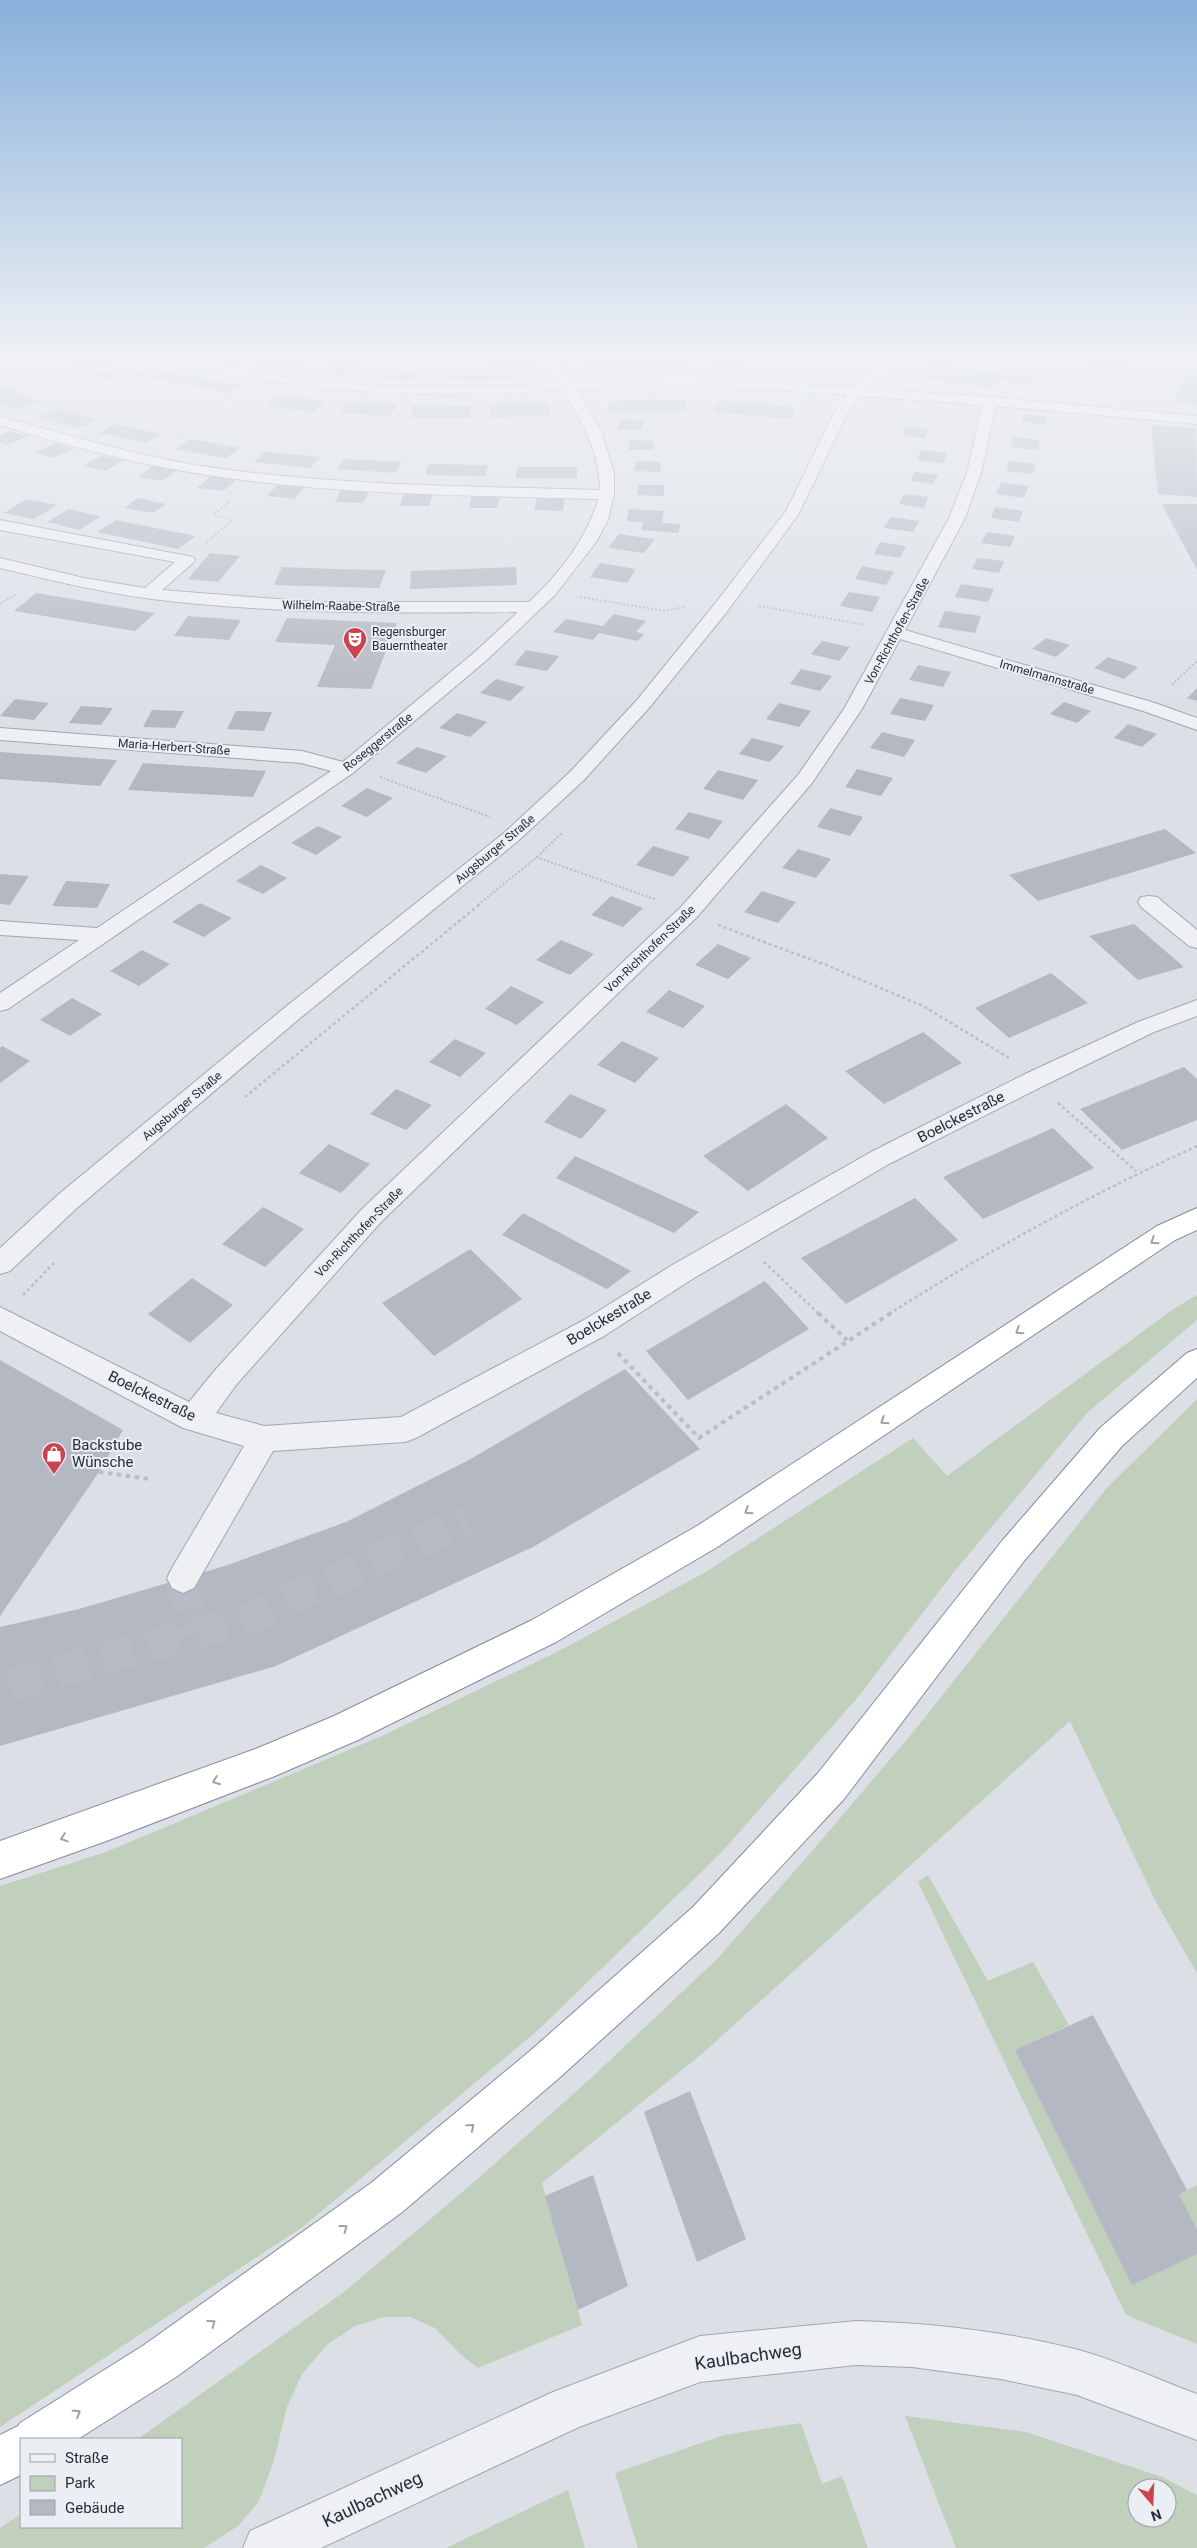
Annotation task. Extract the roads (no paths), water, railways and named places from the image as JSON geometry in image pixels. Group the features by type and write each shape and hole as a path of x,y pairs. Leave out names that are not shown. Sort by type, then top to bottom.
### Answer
{"highway":[{"path":"0,1860 110,1822 270,1760 346,1728 544,1631 708,1536 1166,1233 1197,1218"},
{"path":"38,2438 160,2361 386,2198 544,2065 706,1920 831,1786 1013,1551 1111,1437 1197,1361"},
{"path":"0,2462 20,2449"}],"street":[{"path":"233,473 259,477 393,488 607,495"},
{"name":"Roseggerstraße","path":"0,1004 346,769 469,666 549,592 588,542 600,520 607,495 607,473"},
{"name":"Augsburger Straße","path":"0,1264 68,1201 284,1020 511,837 576,776 644,704 727,599 792,512 811,473"},
{"name":"Von-Richthofen-Straße","path":"194,1418 226,1377 372,1215 689,912 805,779 853,709 897,633 956,518 974,473"},
{"path":"0,525 187,560 149,592"},
{"name":"Wilhelm-Raabe-Straße","path":"0,563 97,586 215,601 343,608 533,608"},
{"name":"Immelmannstraße","path":"897,633 1149,707 1197,724"},
{"name":"Maria-Herbert-Straße","path":"0,734 302,757 346,769"},
{"path":"1149,902 1197,941"},
{"path":"0,928 99,935"},
{"name":"Boelckestraße","path":"0,1318 194,1418 264,1439 405,1429 594,1328 740,1238 880,1158 1034,1080 1146,1027 1197,1007"},
{"path":"183,1578 264,1439"},
{"name":"Kaulbachweg","path":"268,2548 569,2408 700,2359 856,2343 922,2346 1001,2356 1077,2372 1197,2417"}],"tunnel":[{"path":"191,1634 246,1619 467,1520"},
{"path":"183,1578 191,1634"},
{"path":"10,1685 191,1634"}],"place":[{"name":"Regensburger Bauerntheater","path":"355,660"},
{"name":"Backstube Wünsche","path":"54,1475"}]}
